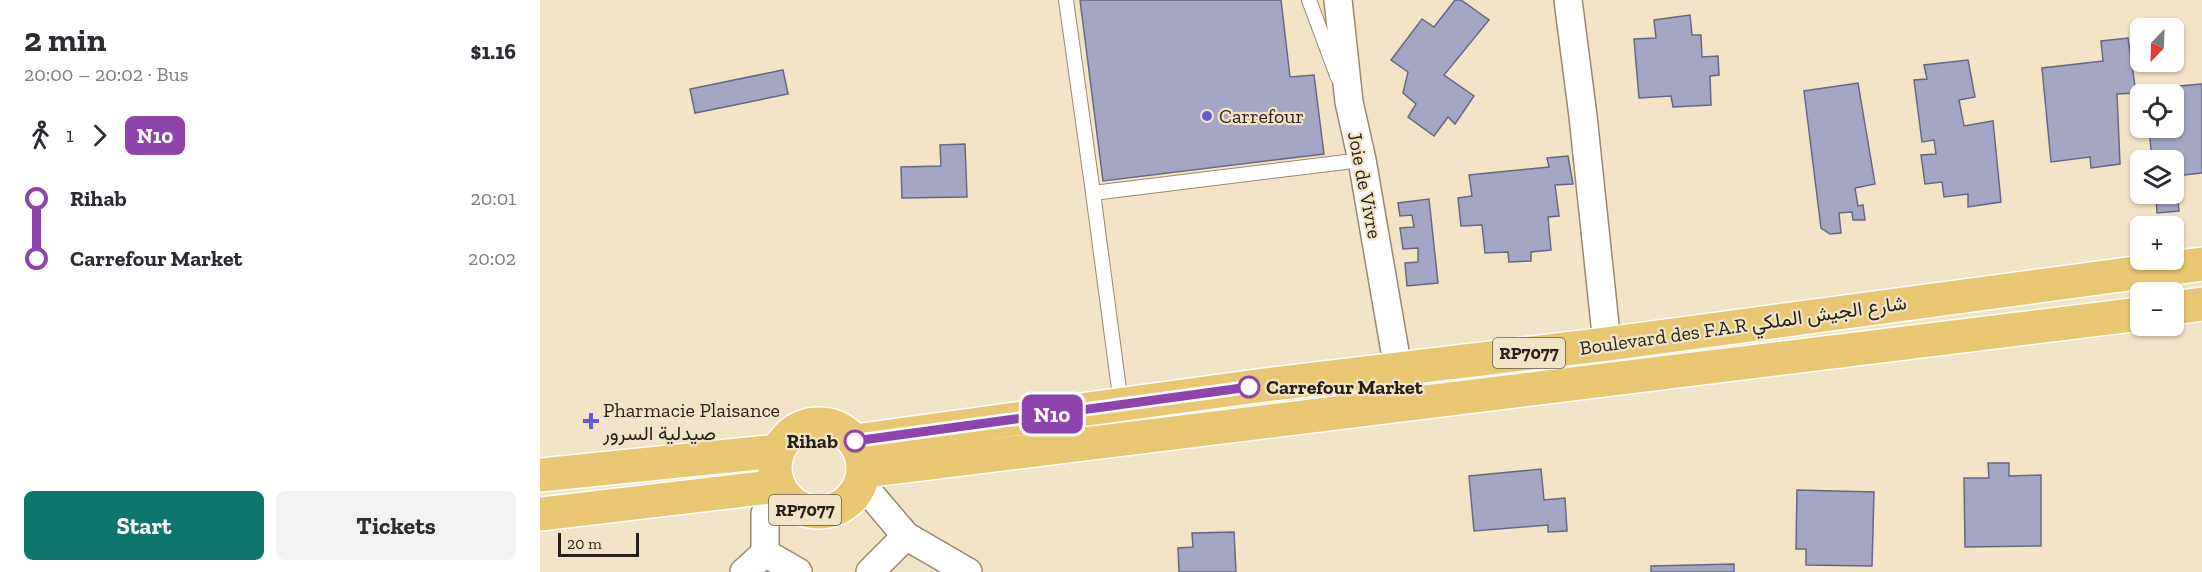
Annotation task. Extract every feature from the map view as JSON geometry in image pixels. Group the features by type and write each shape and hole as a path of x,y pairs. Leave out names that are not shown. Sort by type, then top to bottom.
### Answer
{"main road":[{"name":"Boulevard des F.A.R شارع الجيش الملكي","path":"860,465 1121,405 1607,344 2202,264"},
{"path":"2184,307 2202,304"},
{"name":"Boulevard des F.A.R شارع الجيش الملكي","path":"860,465 2130,315"},
{"path":"540,475 778,451 785,439 795,431 807,425 820,423 846,432 860,465"},
{"name":"RP7077","path":"778,451 776,474 781,489 796,506 808,511 834,510 846,504 855,494 860,465"},
{"name":"RP7077","path":"540,514 781,489"}],"street":[{"name":"Joie de Vivre","path":"1338,0 1348,102 1362,160 1398,369"},
{"path":"1568,0 1583,116 1607,344"},
{"path":"860,465 906,536 968,572"},
{"path":"744,572 765,553 765,514 781,489"},
{"path":"870,572 906,536"},
{"path":"765,553 798,572"}],"lane":[{"path":"1066,0 1121,405"},
{"path":"1309,0 1326,50 1348,102"},
{"path":"1093,193 1362,160"}],"building":[{"name":"Carrefour","path":"1080,0 1281,0 1290,77 1314,75 1324,154 1103,181"},
{"path":"1455,0 1461,0 1489,20 1444,75 1474,96 1455,124 1448,117 1434,136 1408,117 1416,104 1403,93 1408,72 1391,60 1422,19 1434,27"},
{"path":"1690,15 1692,35 1701,35 1702,57 1718,56 1719,75 1710,76 1711,105 1673,107 1671,96 1639,98 1634,39 1656,38 1654,20"},
{"path":"2128,38 2130,72 2133,72 2135,84 2130,84 2130,93 2117,94 2120,164 2091,168 2090,157 2051,162 2042,68 2103,61 2101,41"},
{"path":"1968,60 1975,97 1959,100 1964,126 1993,121 2001,202 1968,207 1968,194 1944,197 1942,182 1925,184 1921,155 1936,154 1934,140 1922,142 1914,80 1927,79 1924,65"},
{"path":"783,70 788,94 695,113 690,89"},
{"path":"1858,83 1875,184 1855,188 1858,206 1863,205 1865,220 1853,220 1852,212 1839,213 1841,233 1830,234 1821,228 1804,91"},
{"path":"2202,84 2202,173 2184,175 2184,150 2151,150 2150,138 2184,138 2184,86"},
{"path":"965,144 967,197 902,198 901,167 941,166 940,145"},
{"path":"1568,156 1573,184 1555,185 1559,216 1548,217 1551,250 1531,252 1531,261 1509,262 1508,252 1485,253 1482,225 1461,226 1458,198 1472,196 1469,175 1549,167 1547,158"},
{"path":"1429,199 1438,283 1407,286 1405,263 1418,262 1418,248 1403,249 1400,228 1414,227 1412,215 1400,216 1398,203"},
{"path":"2157,204 2178,204 2179,211 2157,213"},
{"path":"1988,463 2009,463 2009,476 2041,475 2041,546 1965,547 1964,478 1989,478"},
{"path":"1541,469 1544,500 1565,498 1567,531 1548,532 1548,525 1474,531 1469,476"},
{"path":"1797,490 1874,492 1872,566 1806,565 1806,549 1796,549"},
{"path":"1234,532 1236,572 1179,572 1178,548 1193,547 1192,533"},
{"path":"1734,564 1734,572 1651,572 1651,566"}],"bus line":[{"name":"N10","path":"855,441 1249,387"}],"place":[{"name":"Carrefour","path":"1207,116"},
{"name":"Carrefour Market","path":"1249,387"},
{"name":"Pharmacie Plaisance صيدلية السرور","path":"591,421"},
{"name":"Rihab","path":"855,441"}]}
